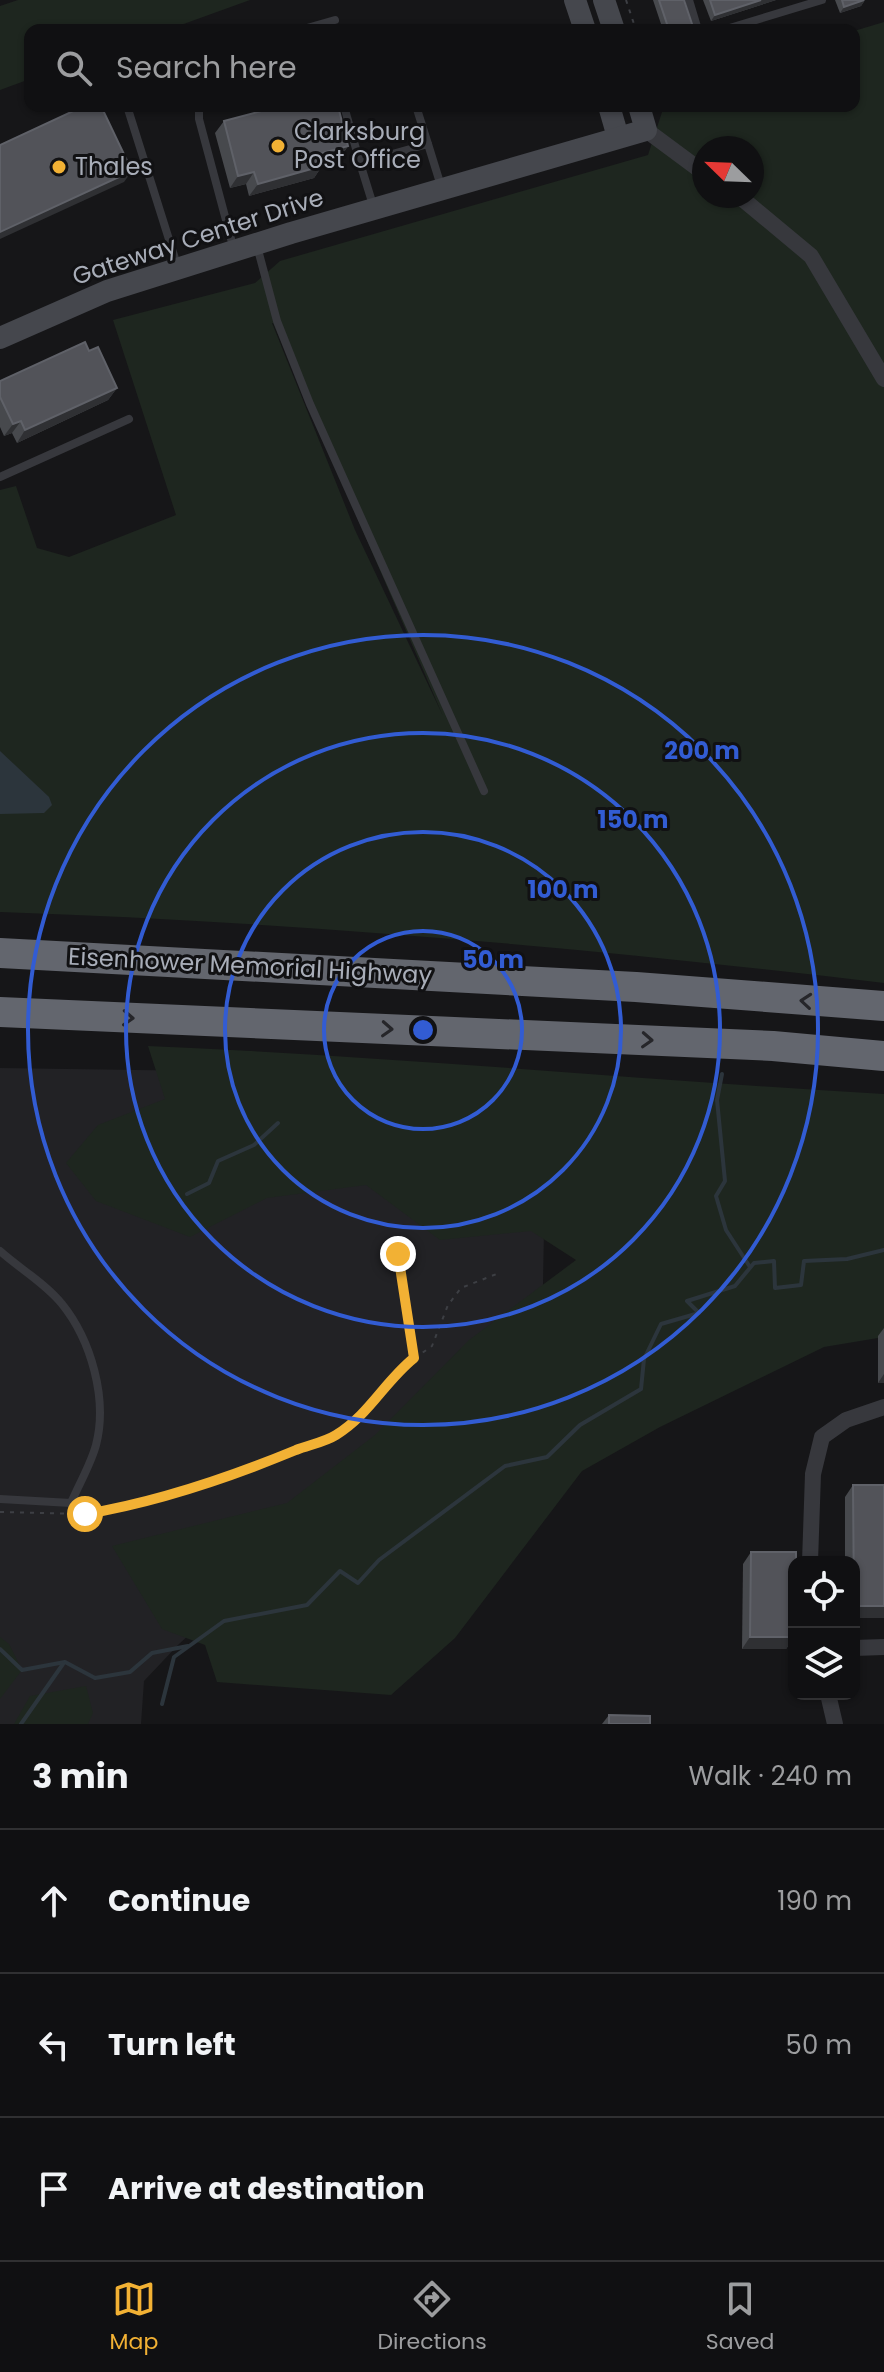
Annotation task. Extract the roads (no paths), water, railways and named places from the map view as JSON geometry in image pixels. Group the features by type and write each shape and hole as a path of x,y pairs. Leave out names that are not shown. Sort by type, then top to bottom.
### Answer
{"highway":[{"name":"Eisenhower Memorial Highway","path":"0,953 636,987 884,1006"},
{"path":"0,1012 757,1045 884,1056"}],"street":[{"path":"575,0 583,24"},
{"path":"604,0 612,24"},
{"path":"611,112 618,137"},
{"path":"641,112 646,130 692,164"},
{"name":"Gateway Center Drive","path":"0,338 107,291 646,130"},
{"path":"753,208 811,256 884,379"},
{"path":"810,1556 813,1474 822,1437 846,1420 884,1407"},
{"path":"860,1648 884,1647"},
{"path":"829,1700 835,1724"}],"lane":[{"path":"689,0 696,24"},
{"path":"743,24 822,0"},
{"path":"321,24 335,20"},
{"path":"129,112 178,269"},
{"path":"199,112 234,251"},
{"path":"346,112 374,209"},
{"path":"418,112 443,190"},
{"path":"360,163 428,144"},
{"path":"256,244 277,321 310,404 484,791"},
{"path":"0,477 129,419"},
{"path":"0,1251 46,1287 75,1322 92,1359 98,1404 96,1444 71,1503 0,1499"}],"waterway":[{"path":"722,1074 717,1100 725,1181 716,1196 726,1230 750,1267"},
{"path":"187,1194 209,1183 218,1161 254,1145 278,1123"},
{"path":"162,1704 174,1657 224,1621 307,1605 340,1571 358,1583 379,1560 505,1466 547,1457 580,1425 641,1389 644,1359 661,1324 699,1313 687,1301 735,1286 754,1263 774,1261 775,1288 801,1285 804,1261 847,1259 884,1250"},
{"path":"0,1649 22,1670 65,1662 95,1678 130,1672 152,1653 188,1646"},
{"path":"21,1724 63,1664"}],"place":[{"name":"Clarksburg Post Office","path":"278,146"},
{"name":"Thales","path":"59,167"}]}
